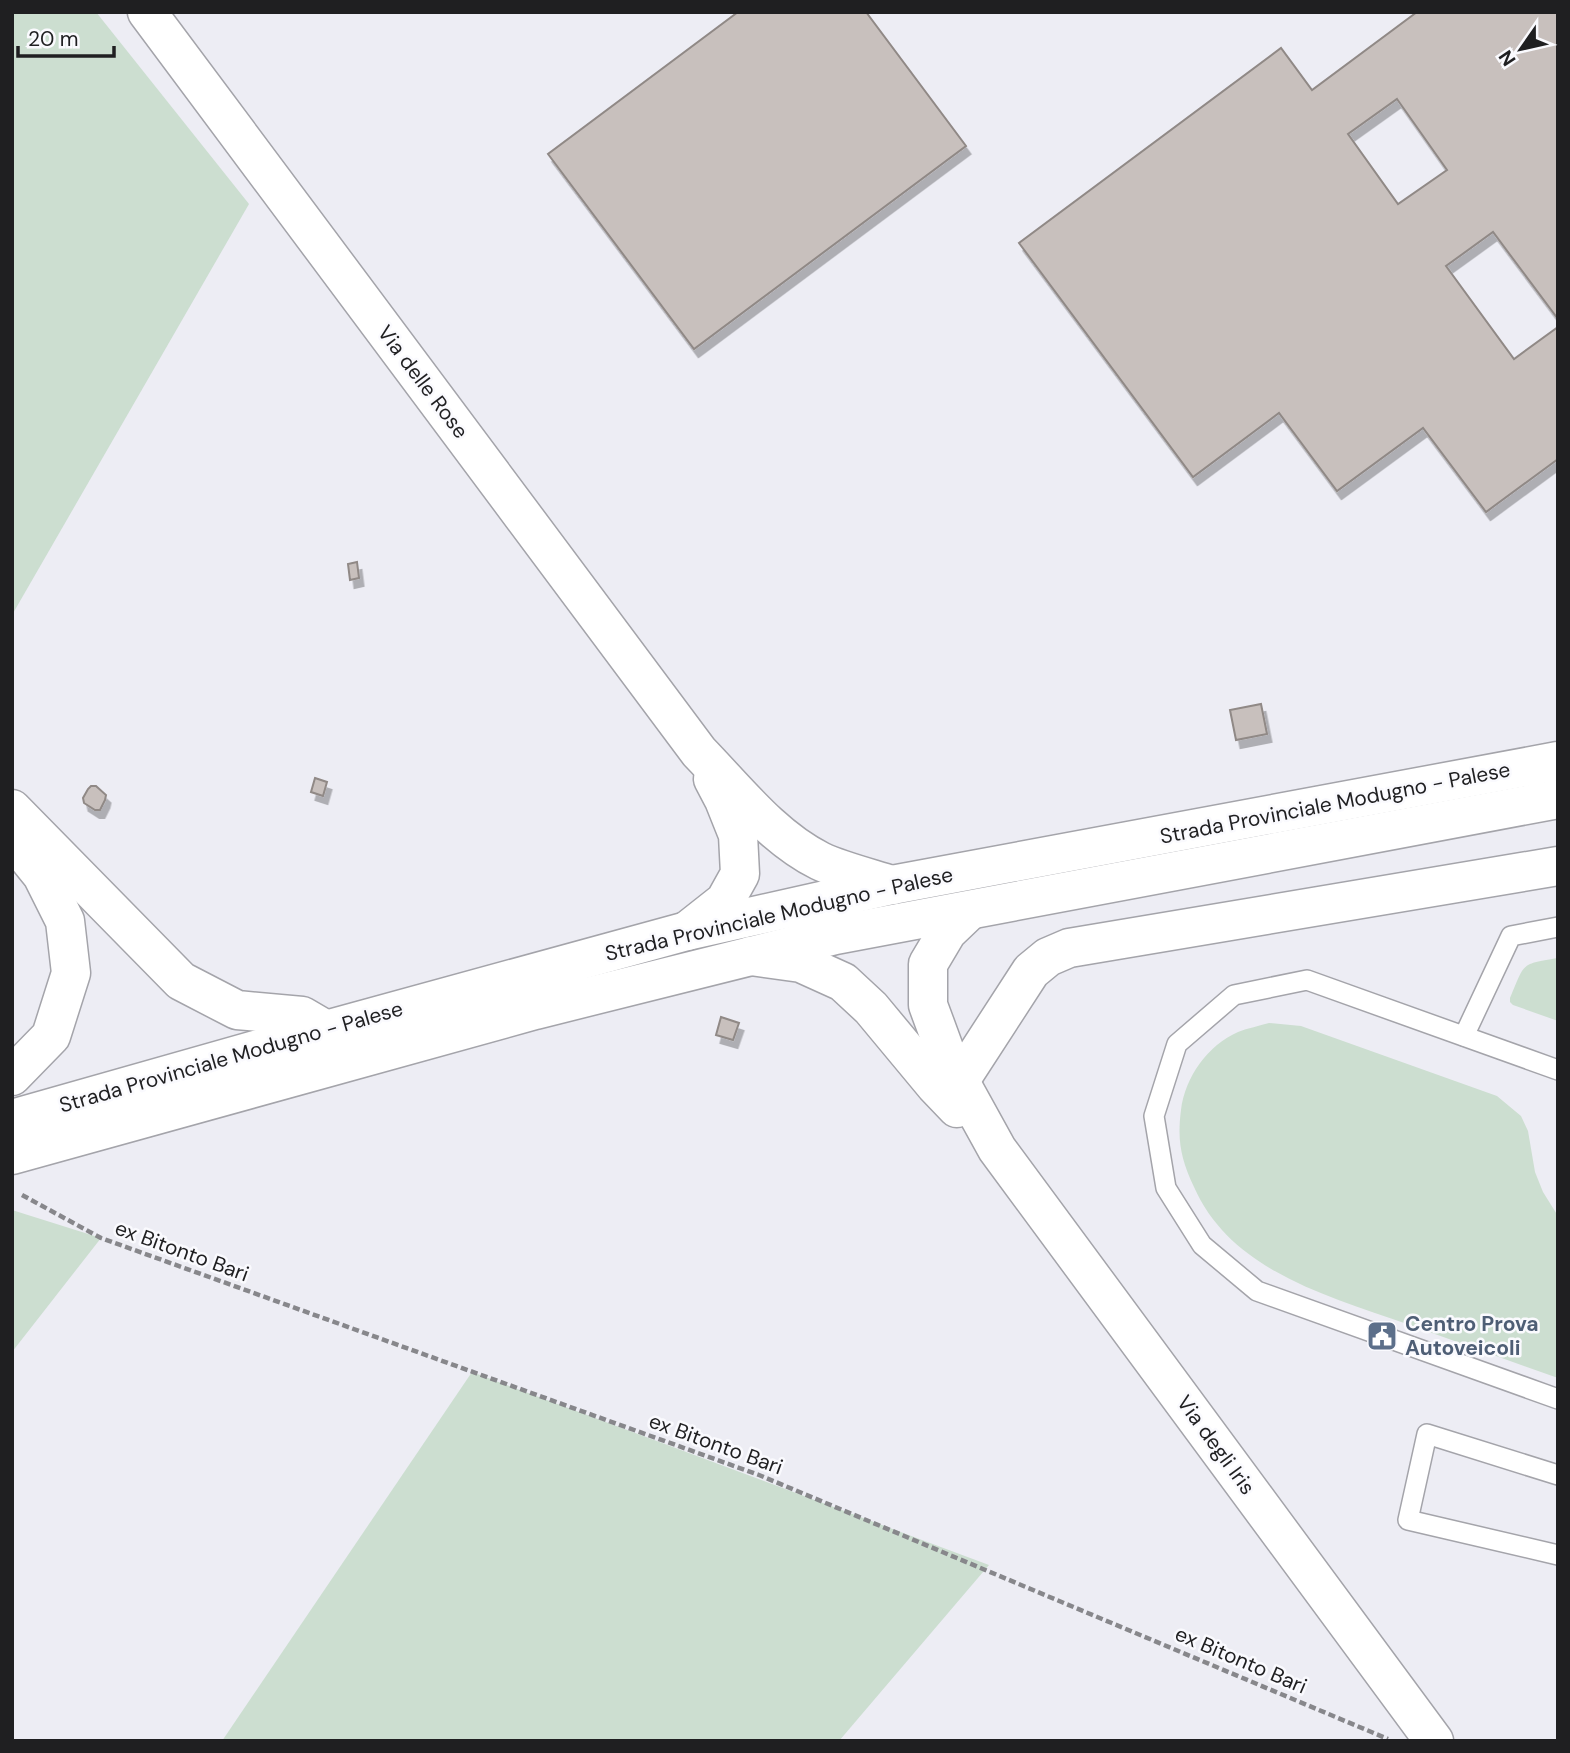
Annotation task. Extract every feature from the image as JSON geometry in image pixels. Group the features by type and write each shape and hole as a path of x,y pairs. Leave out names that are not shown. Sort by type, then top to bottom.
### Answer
{"street":[{"name":"Via delle Rose","path":"147,12 699,752"},
{"path":"699,752 794,846 822,862 892,885"},
{"path":"687,931 725,901 740,874 738,835 724,800 699,752"},
{"name":"Strada Provinciale Modugno - Palese","path":"12,1119 687,931 892,885 1558,761"},
{"name":"Strada Provinciale Modugno - Palese","path":"12,1155 535,1010 835,935 1558,799"},
{"path":"12,809 180,981 237,1010 302,1016 326,1030"},
{"path":"12,838 42,875 65,921 71,973 51,1036 12,1076"},
{"path":"959,1082 1031,971 1048,957 1069,948 1558,866"},
{"path":"969,911 947,932 928,964 928,1005 948,1062 997,1149"},
{"path":"751,956 801,963 843,982 871,1008 935,1086 997,1149"},
{"name":"Via degli Iris","path":"997,1149 1434,1741"}],"lane":[{"path":"1464,1037 1511,936 1558,927"},
{"path":"1558,1070 1307,980 1234,995 1177,1044 1154,1116 1166,1188 1202,1245 1257,1291 1558,1399"},
{"path":"1558,1475 1427,1434 1408,1520 1558,1555"}],"path":[{"name":"ex Bitonto Bari","path":"22,1195 101,1238 759,1475 1392,1741"}],"green space":[{"path":"12,12 96,12 249,204 12,615"},
{"path":"1558,958 1558,1021 1510,1002 1518,978 1525,967"},
{"path":"1269,1023 1301,1026 1497,1096 1521,1116 1528,1131 1535,1172 1543,1192 1558,1216 1558,1378 1346,1303 1285,1276 1257,1260 1232,1240 1211,1216 1194,1187 1183,1159 1180,1131 1183,1098 1193,1074 1217,1045 1238,1032"},
{"path":"12,1210 101,1238 12,1352"},
{"path":"472,1372 989,1565 839,1741 222,1741"}],"building":[{"path":"738,12 866,12 966,146 694,349 548,154"},
{"path":"1417,12 1558,12 1558,319 1493,232 1446,266 1514,359 1558,327 1558,459 1486,512 1423,428 1337,491 1279,413 1193,477 1019,243 1281,48 1312,90","holes":["1397,99 1447,170 1398,204 1348,134"]},
{"path":"357,562 359,578 350,580 348,564"},
{"path":"1261,704 1267,734 1236,740 1230,710"},
{"path":"315,778 327,782 323,796 311,792"},
{"path":"91,786 96,786 106,795 100,810 84,803 83,798"},
{"path":"721,1017 739,1023 733,1040 716,1035"}],"place":[{"name":"Centro Prova Autoveicoli","path":"1382,1336"}]}
